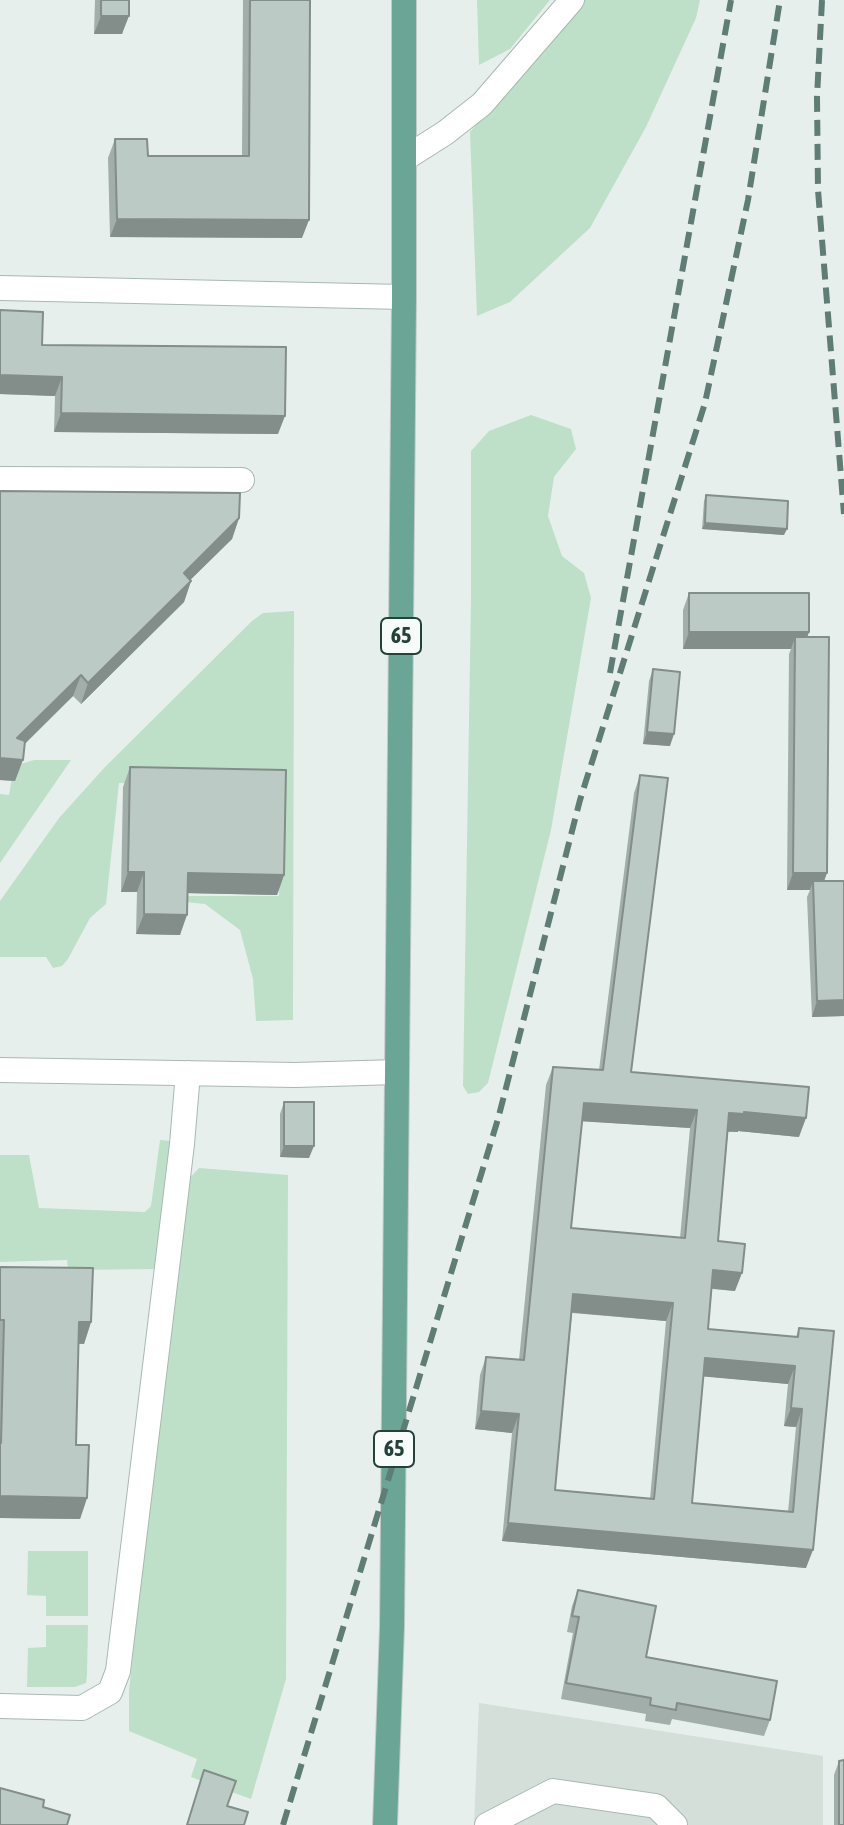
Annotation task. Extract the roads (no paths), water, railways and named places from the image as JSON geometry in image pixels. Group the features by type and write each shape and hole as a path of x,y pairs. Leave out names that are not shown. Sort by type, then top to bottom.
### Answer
{"main road":[{"name":"65","path":"385,1825 392,1627 404,0"}],"street":[{"path":"404,159 482,104 572,0"},
{"path":"0,288 404,297"},
{"path":"0,479 242,480"},
{"path":"0,1070 295,1075 397,1072"},
{"path":"0,1706 82,1708 110,1692 118,1671 188,1073"},
{"path":"487,1825 553,1791 656,1806 675,1825"}],"railway":[{"path":"610,673 731,0"},
{"path":"283,1825 498,1119 580,800 705,403 748,200 780,0"},
{"path":"822,0 817,97 818,190 844,514"}]}
